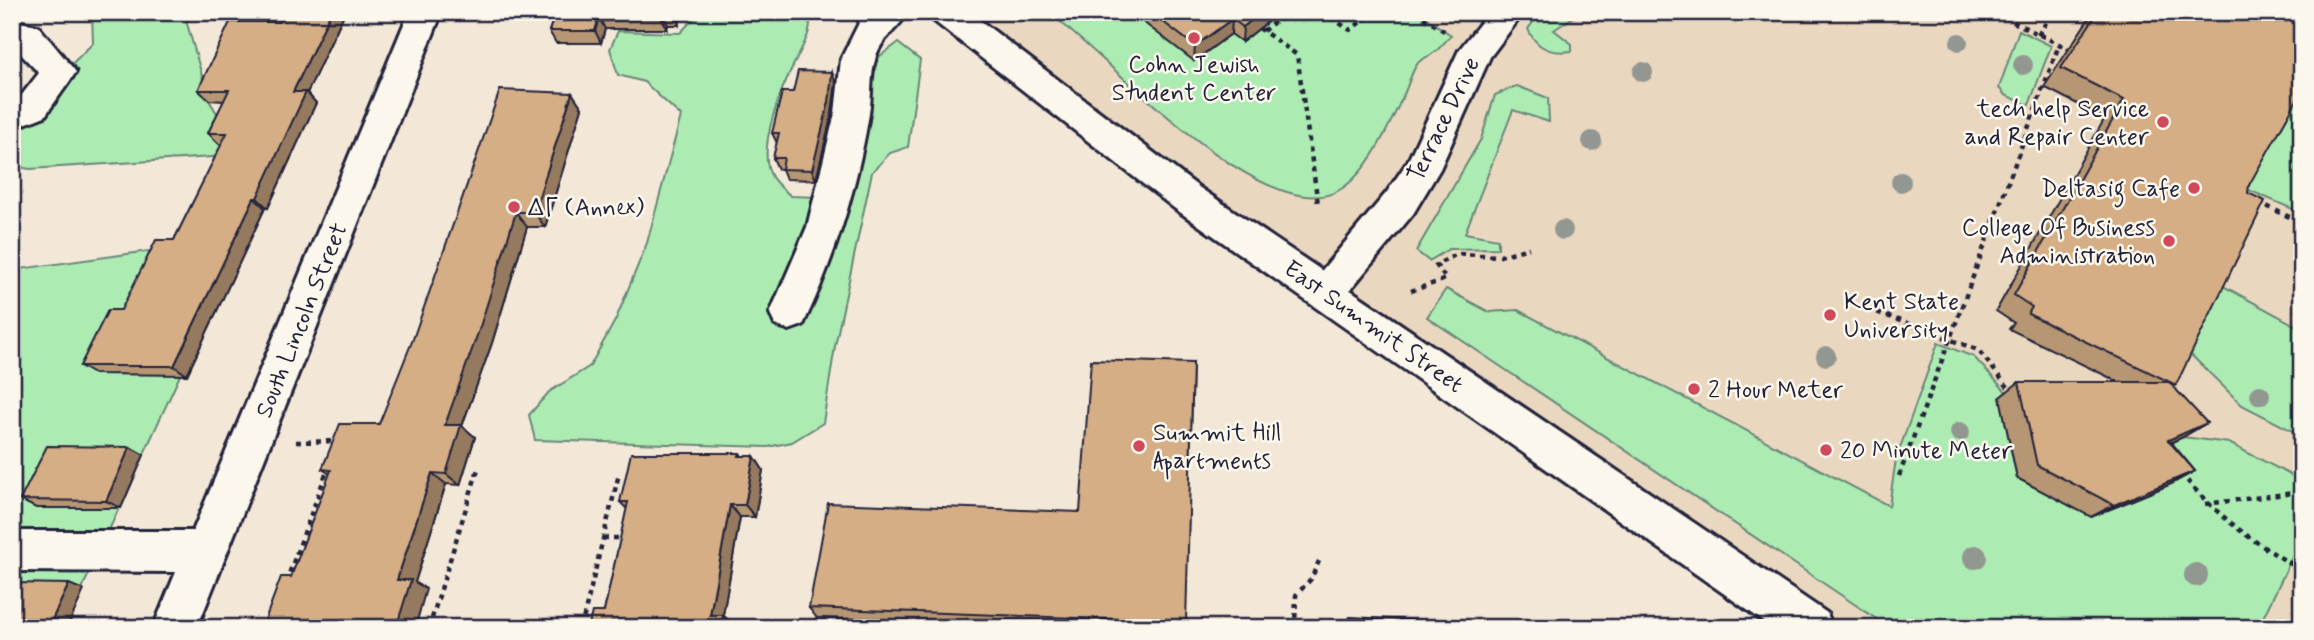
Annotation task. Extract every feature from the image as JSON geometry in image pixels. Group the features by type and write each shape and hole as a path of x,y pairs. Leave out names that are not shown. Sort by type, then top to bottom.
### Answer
{"street":[{"name":"South Lincoln Street","path":"175,628 426,12"},
{"path":"789,313 825,227 852,113 858,59 874,26 891,12"},
{"name":"East Summit Street","path":"946,12 1187,198 1811,628"},
{"name":"Terrace Drive","path":"1326,292 1400,202 1422,169 1476,50 1508,12"},
{"path":"12,32 26,35 59,72 33,106 12,115"},
{"path":"12,551 206,552"}],"path":[{"path":"1287,12 1261,29 1297,55 1318,204"},
{"path":"1324,12 1350,30 1374,12"},
{"path":"1415,12 1451,35"},
{"path":"2038,35 2053,12"},
{"path":"1995,13 2068,49"},
{"path":"1899,476 2059,45"},
{"path":"2256,201 2302,223"},
{"path":"1411,291 1446,279 1436,265 1449,256 1481,253 1497,256 1529,248"},
{"path":"1868,309 1978,350 2013,393"},
{"path":"296,442 346,442"},
{"path":"334,454 338,442"},
{"path":"281,595 329,466"},
{"path":"2176,466 2205,504 2255,544 2302,570"},
{"path":"429,628 478,469"},
{"path":"581,628 619,474"},
{"path":"2205,504 2302,492"},
{"path":"315,504 327,504"},
{"path":"619,551 625,528"},
{"path":"603,538 636,538"},
{"path":"295,558 307,558"},
{"path":"1295,628 1296,595 1318,568 1319,561"}],"shaded area":[{"name":"Kent State University","path":"946,12 2302,12 2302,628 1810,628"}],"green space":[{"path":"92,12 202,12 186,20 209,100 242,155 30,169 12,166 12,123 93,43"},
{"path":"700,12 809,12 808,36 778,100 767,150 772,177 791,196 844,198 874,66 880,56 898,43 920,60 908,147 890,153 872,172 835,346 823,423 792,442 768,447 535,440 529,415 549,392 590,366 616,319 647,243 681,116 644,82 618,75 610,49 618,31 680,33"},
{"path":"1048,12 1130,12 1231,34 1280,12 1417,12 1451,35 1416,66 1386,131 1352,181 1341,189 1310,197 1273,187 1231,164 1189,134"},
{"path":"1541,12 1581,12 1554,30 1572,44 1572,51 1551,51 1540,46 1531,36 1528,29"},
{"path":"2019,30 2051,46 2029,105 2005,95 1999,88"},
{"path":"1517,86 1548,98 1549,122 1513,110 1465,233 1498,239 1498,248 1449,249 1429,261 1416,251 1481,139 1495,95"},
{"path":"2293,86 2302,95 2302,213 2237,185"},
{"path":"243,238 64,628 12,628 12,270"},
{"path":"2214,281 2302,329 2302,436 2242,405 2182,346"},
{"path":"1446,289 1489,312 1518,310 1889,506 1896,459 1938,343 1974,357 2011,397 2000,397 2017,478 2092,517 2145,453 2183,437 2229,443 2302,481 2302,537 2258,628 1890,628 1427,317"}],"building":[{"path":"284,12 331,12 293,92 306,92 174,366 80,366 108,310 121,310 156,240 174,240 227,133 208,133 229,90 198,90 230,22 279,22"},
{"path":"556,12 674,13 662,13 661,17 599,17 595,31 549,31"},
{"path":"1150,12 1262,12 1243,27 1232,19 1195,46"},
{"path":"2098,12 2302,12 2302,91 2249,185 2248,193 2265,201 2176,385 2028,314 2032,307 2014,295 2124,100 2061,68"},
{"path":"798,71 832,72 829,102 812,170 782,169 784,158 773,158 779,133 772,133 782,92 793,92"},
{"path":"500,90 572,93 534,212 516,212 479,330 445,425 461,425 446,474 432,473 397,580 411,580 396,628 262,628 281,577 291,577 331,470 322,469 340,424 379,424 413,339"},
{"name":"Summit Hill Apartments","path":"1091,360 1193,363 1186,622 809,608 828,503 1080,512"},
{"path":"2019,382 2169,382 2207,423 2168,440 2195,471 2114,505 2037,465"},
{"path":"47,446 130,447 106,501 20,500"},
{"path":"631,453 740,453 739,456 754,456 745,505 730,505 710,615 723,615 721,628 588,628 592,612 604,612 628,502 620,502"},
{"path":"12,583 69,584 48,628 12,628"},
{"path":"1350,617 1429,621 1429,628 1351,628"}],"place":[{"name":"Cohn Jewish Student Center","path":"1194,38"},
{"name":"tech help Service and Repair Center","path":"2163,122"},
{"name":"Deltasig Cafe","path":"2194,188"},
{"name":"ΔΓ (Annex)","path":"514,207"},
{"name":"College Of Business Administration","path":"2169,241"},
{"name":"Kent State University","path":"1830,315"},
{"name":"2 Hour Meter","path":"1694,389"},
{"name":"Summit Hill Apartments","path":"1139,446"},
{"name":"20 Minute Meter","path":"1826,450"}]}
